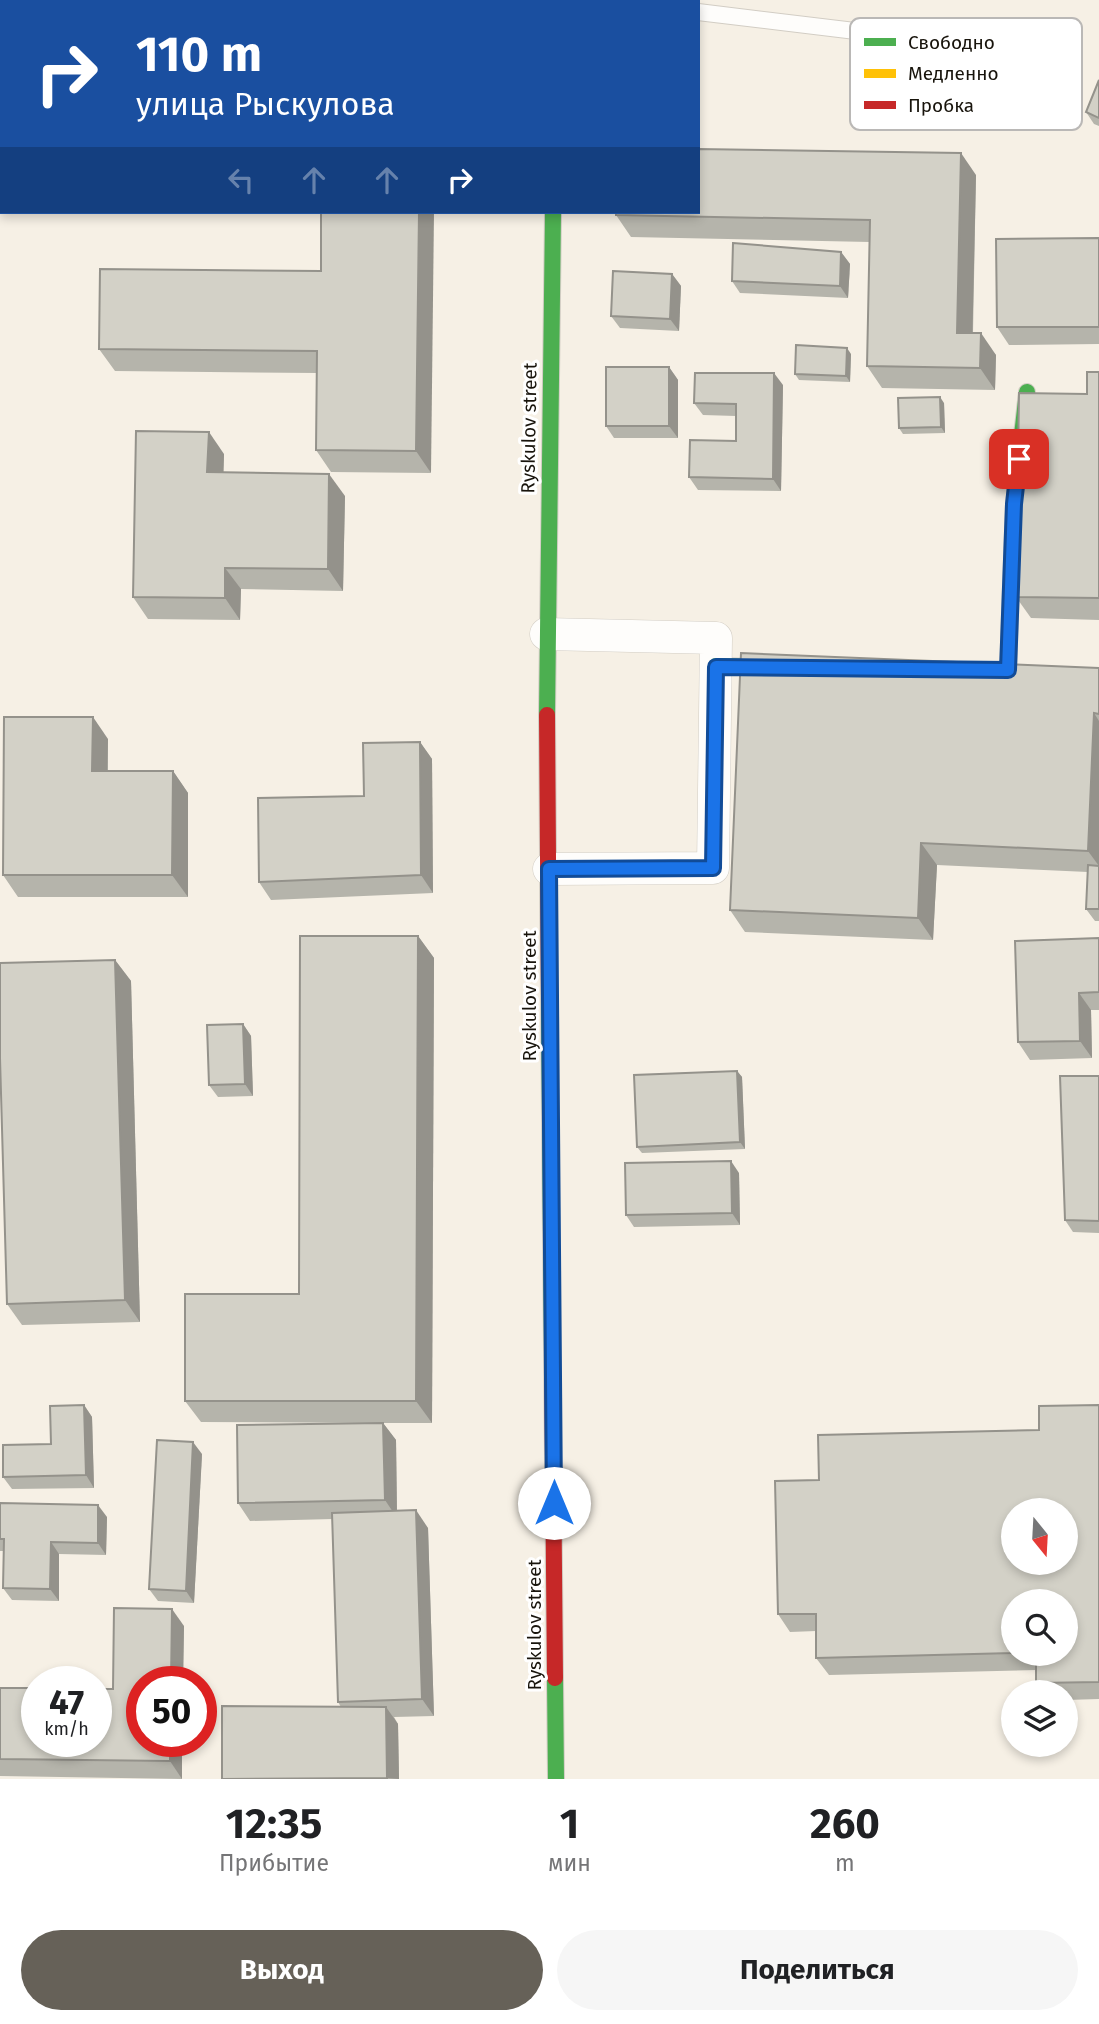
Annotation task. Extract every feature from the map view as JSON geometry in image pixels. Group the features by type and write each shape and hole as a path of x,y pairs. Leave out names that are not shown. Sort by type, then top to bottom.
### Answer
{"main road":[{"name":"Ryskulov street","path":"553,214 546,634 556,1779"},
{"path":"953,670 1008,670 1014,504 1027,392"},
{"path":"716,667 813,668"}],"street":[{"path":"546,634 716,638 713,868 549,869"}],"lane":[{"path":"700,12 850,30"}],"building":[{"path":"1099,80 1099,118 1086,112"},
{"path":"700,149 961,153 957,333 981,333 980,368 867,366 870,220 616,215 700,214"},
{"path":"321,214 419,214 416,451 316,450 317,351 99,349 100,269 321,271"},
{"path":"1099,238 1099,327 997,327 996,239"},
{"path":"733,243 841,252 840,286 732,281"},
{"path":"613,271 672,274 670,319 611,316"},
{"path":"796,345 847,348 846,376 795,374"},
{"path":"606,367 669,367 669,426 606,426"},
{"path":"1087,372 1099,372 1099,598 1016,597 1019,393 1087,394"},
{"path":"695,373 774,373 773,479 689,477 690,440 736,441 736,404 694,403"},
{"path":"940,397 941,427 899,428 898,398"},
{"path":"136,431 209,432 207,472 329,474 328,569 225,568 225,598 133,597"},
{"path":"741,653 1099,668 1099,714 1094,713 1088,851 921,843 918,918 730,910"},
{"path":"4,717 93,717 92,771 173,771 172,875 3,875"},
{"path":"420,742 421,875 259,882 258,798 364,796 363,743"},
{"path":"1088,865 1099,866 1099,909 1086,909"},
{"path":"300,936 418,936 416,1401 185,1401 185,1294 299,1294"},
{"path":"1099,938 1099,992 1079,993 1080,1041 1018,1042 1015,941"},
{"path":"115,960 125,1300 7,1304 0,963"},
{"path":"243,1024 245,1084 209,1085 207,1025"},
{"path":"737,1071 740,1142 637,1147 634,1075"},
{"path":"1060,1076 1099,1076 1099,1221 1065,1220"},
{"path":"731,1161 732,1213 626,1215 625,1163"},
{"path":"84,1405 86,1475 3,1477 3,1445 51,1444 50,1406"},
{"path":"1099,1405 1099,1682 1036,1680 1036,1666 1078,1666 1078,1589 1001,1589 1001,1653 816,1658 816,1614 778,1614 775,1481 819,1480 818,1435 1039,1430 1039,1406"},
{"path":"383,1423 385,1500 238,1503 237,1425"},
{"path":"157,1440 193,1442 186,1591 149,1589"},
{"path":"0,1503 98,1505 98,1543 51,1542 50,1589 3,1588 4,1539 0,1539"},
{"path":"416,1510 422,1699 338,1702 332,1513"},
{"path":"114,1608 172,1609 171,1666 126,1666 126,1757 170,1757 170,1761 0,1759 0,1688 21,1688 21,1757 112,1757"},
{"path":"222,1706 386,1707 387,1778 222,1779"}],"traffic: fast":[{"path":"547,715 553,214"},
{"path":"963,670 1008,670 1014,504 1027,392"},
{"path":"716,666 794,668"},
{"path":"549,999 552,1351"},
{"path":"555,1678 556,1779"}],"traffic: jam":[{"path":"547,715 549,999"},
{"path":"552,1351 555,1678"}],"route":[{"path":"554,1503 549,869 713,868 716,667 1008,670 1014,504 1019,459"}]}
